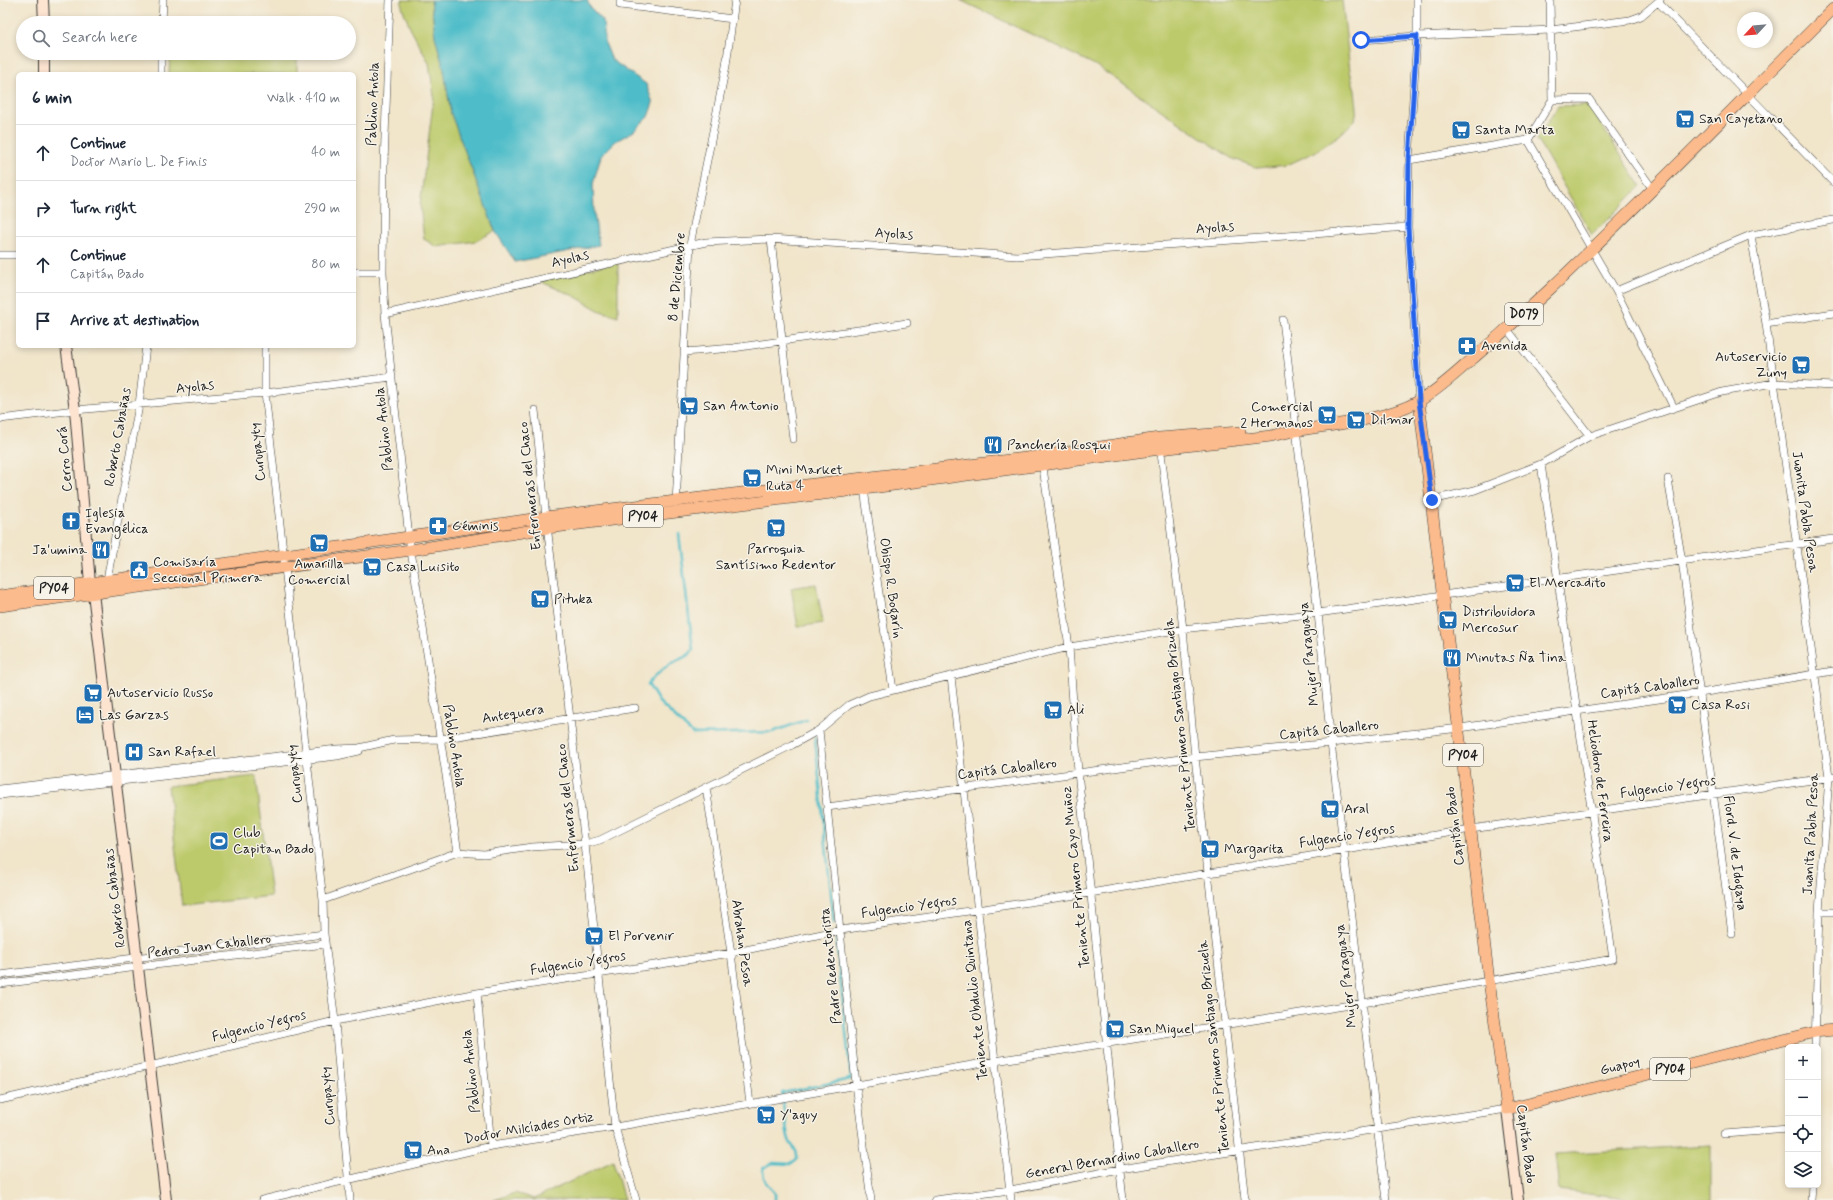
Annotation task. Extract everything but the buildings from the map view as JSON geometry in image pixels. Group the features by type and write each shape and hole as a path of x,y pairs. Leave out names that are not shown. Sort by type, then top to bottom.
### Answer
{"main road":[{"path":"43,0 44,16"},
{"name":"D079","path":"1419,401 1442,385 1507,329 1593,249 1652,188 1833,9"},
{"path":"44,60 44,72"},
{"name":"Cerro Corá","path":"66,348 75,410 92,588"},
{"name":"PY04","path":"0,606 92,588 107,580 409,538 546,523 677,512 864,489 1042,460 1159,443 1271,430 1291,431 1377,417 1419,401"},
{"name":"Capitán Bado","path":"1419,401 1432,500 1441,594 1460,728 1489,981 1518,1200"},
{"name":"PY04","path":"0,596 284,568 411,550 546,523 676,501 1042,460"},
{"name":"Roberto Cabañas","path":"92,588 166,1200"},
{"name":"Guapoy","path":"1507,1109 1815,1032 1833,1030"}],"street":[{"path":"162,16 163,0"},
{"name":"Pablino Antola","path":"390,0 384,164 383,272 385,314 409,538 458,852"},
{"path":"620,0 620,4 733,19"},
{"name":"8 de Diciembre","path":"677,512 676,501 690,244 726,66 735,0"},
{"path":"1417,0 1417,36 1409,160 1408,227 1419,401"},
{"path":"1409,160 1528,140 1552,100 1550,0"},
{"path":"1361,40 1550,30 1630,20 1641,16 1658,1 1833,182"},
{"path":"161,60 161,72"},
{"path":"1552,100 1589,99 1652,188"},
{"path":"1528,140 1593,249 1616,291 1674,408"},
{"path":"1616,291 1751,235 1833,220"},
{"name":"Ayolas","path":"385,314 690,244 706,242 771,239 1017,256 1408,227"},
{"name":"Juanita Pabla Pesoa","path":"1751,235 1766,324 1815,674 1831,777 1819,912 1815,1044"},
{"path":"771,239 793,439"},
{"path":"0,255 16,255"},
{"path":"356,272 383,272"},
{"path":"1766,324 1833,313"},
{"name":"Mujer Paraguaya","path":"1283,320 1291,431 1318,613 1331,743 1386,1200"},
{"path":"684,352 733,348 907,323"},
{"path":"1507,329 1590,436"},
{"name":"Roberto Cabañas","path":"107,580 139,406 146,348"},
{"name":"Curupayty","path":"265,348 265,393 282,556 323,900 324,934 335,1021 350,1200"},
{"name":"Ayolas","path":"0,419 75,410 139,406 265,393 392,377"},
{"path":"1432,500 1475,490 1541,464 1590,436 1722,392 1774,383 1833,386"},
{"name":"Enfermeras del Chaco","path":"535,410 546,523 571,719 615,1127 636,1200"},
{"name":"Teniente Primero Santiago Brizuela","path":"1159,443 1183,629 1195,757 1224,1025 1245,1200"},
{"name":"Teniente Primero Cayo Muñoz","path":"1042,460 1069,647 1078,772 1124,1200"},
{"name":"Heliodoro de Ferreira","path":"1541,464 1612,959"},
{"name":"Flord. V. de Idogaya","path":"1668,480 1682,561 1732,934"},
{"name":"Obispo R. Bogarín","path":"864,489 893,690"},
{"path":"323,900 458,852 484,854 532,847 585,844 600,840 792,745 819,730 849,705 868,696 1069,647 1183,629 1318,613 1441,594 1558,579 1833,539"},
{"name":"Capitá Caballero","path":"827,807 964,787 1195,757 1460,728 1700,693 1833,671"},
{"name":"Teniente Obdulio Quintana","path":"951,677 979,910 1011,1200"},
{"name":"Antequera","path":"116,779 306,756 338,756 367,750 394,740 440,739 635,708"},
{"name":"Padre Redentorista","path":"819,730 856,1084 871,1200"},
{"name":"Fulgencio Yegros","path":"0,1100 150,1066 335,1021 477,993 730,953 841,930 979,910 1471,829 1831,777"},
{"path":"0,789 116,779"},
{"path":"0,795 116,779"},
{"name":"Abrahan Pesoa","path":"706,787 750,1103"},
{"path":"1819,912 1833,912"},
{"name":"Pedro Juan Caballero","path":"0,984 324,934"},
{"name":"Pedro Juan Caballero","path":"0,975 325,944"},
{"name":"Doctor Milcíades Ortiz","path":"262,1200 491,1146 615,1127 995,1061 1363,1003 1612,959"},
{"name":"Pablino Antola","path":"477,993 491,1146"},
{"name":"General Bernardino Caballero","path":"935,1200 1010,1190 1120,1169 1507,1109"},
{"path":"1724,1134 1785,1130"},
{"path":"1811,1200 1812,1188"}],"green space":[{"path":"402,0 431,0 435,36 444,70 451,114 495,231 476,241 437,247 424,239 420,205 434,96 429,63 410,28 402,7"},
{"path":"960,0 1342,0 1350,71 1357,108 1355,120 1341,134 1315,152 1287,165 1258,168 1231,158 1095,65"},
{"path":"170,60 297,60 297,72 169,72"},
{"path":"1588,105 1641,186 1592,235 1537,139 1558,106"},
{"path":"618,262 618,316 600,311 574,296 539,281"},
{"path":"816,584 823,623 798,627 791,588"},
{"name":"Club Capitan Bado","path":"256,776 271,896 182,906 168,786"},
{"path":"1711,1145 1711,1200 1633,1200 1559,1190 1555,1154"},
{"path":"613,1161 624,1200 494,1200 515,1193 534,1199"}],"water":[{"path":"431,0 587,0 590,7 603,21 605,43 612,60 646,84 653,103 648,117 634,131 616,141 601,156 593,184 594,213 599,245 515,262 495,231 451,114 444,70 435,36"}],"waterway":[{"path":"679,534 693,650 691,653 662,670 648,684 659,702 693,734 772,732 806,720"},
{"path":"815,738 834,923"},
{"path":"775,1200 775,1193 770,1188 763,1176 763,1168 773,1163 790,1164 797,1159 796,1152 787,1133 782,1093 851,1079 836,938"}],"place":[{"name":"San Cayetano","path":"1685,119"},
{"name":"Santa Marta","path":"1461,130"},
{"name":"Avenida","path":"1467,346"},
{"name":"Autoservicio Zuny","path":"1801,365"},
{"name":"San Antonio","path":"689,406"},
{"name":"Comercial 2 Hermanos","path":"1327,415"},
{"name":"Dilmar","path":"1356,420"},
{"name":"Panchería Rosqui","path":"993,445"},
{"name":"Mini Market Ruta 4","path":"752,478"},
{"name":"Iglesia Evangélica","path":"71,521"},
{"name":"Géminis","path":"438,526"},
{"name":"Parroquia Santísimo Redentor","path":"776,528"},
{"name":"Amarilla Comercial","path":"319,543"},
{"name":"Ja'umina","path":"101,550"},
{"name":"Casa Luisito","path":"372,567"},
{"name":"Comisaría Seccional Primera","path":"139,570"},
{"name":"El Mercadito","path":"1515,583"},
{"name":"Pituka","path":"540,599"},
{"name":"Distribuidora Mercosur","path":"1448,620"},
{"name":"Minutas Ña Tina","path":"1452,658"},
{"name":"Autoservicio Russo","path":"93,693"},
{"name":"Casa Rosi","path":"1677,705"},
{"name":"Ali","path":"1053,710"},
{"name":"Las Garzas","path":"85,715"},
{"name":"San Rafael","path":"134,752"},
{"name":"Aral","path":"1330,809"},
{"name":"Club Capitan Bado","path":"219,841"},
{"name":"Margarita","path":"1210,849"},
{"name":"El Porvenir","path":"594,936"},
{"name":"San Miguel","path":"1115,1029"},
{"name":"Y'aguy","path":"766,1115"},
{"name":"Ana","path":"413,1150"}],"route":[{"path":"1361,40 1417,36 1409,160 1408,227 1419,401 1432,500"}]}
